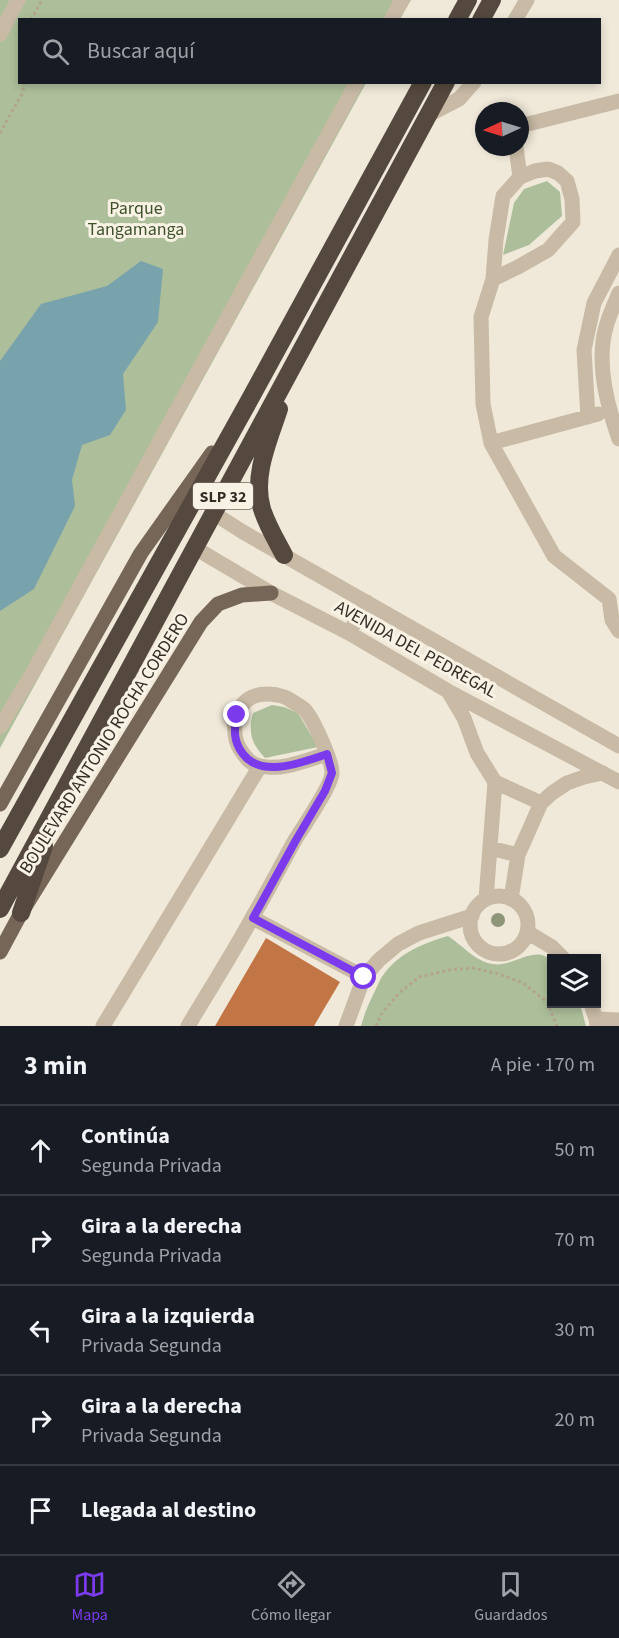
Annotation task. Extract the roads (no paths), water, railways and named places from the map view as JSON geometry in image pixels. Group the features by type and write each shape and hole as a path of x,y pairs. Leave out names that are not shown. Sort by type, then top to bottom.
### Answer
{"highway":[{"path":"458,18 468,0"},
{"path":"482,18 492,0"},
{"name":"SLP 32","path":"0,849 422,84"},
{"name":"SLP 32","path":"0,909 445,84"},
{"path":"284,555 266,522 261,507 260,472 297,359"},
{"path":"21,913 59,801"}],"main road":[{"path":"0,804 141,553 250,399"},
{"name":"BOULEVARD ANTONIO ROCHA CORDERO","path":"0,952 21,913 201,621 218,604 242,595 271,592"}],"street":[{"path":"0,34 18,0"},
{"path":"392,18 402,0"},
{"path":"516,18 527,0"},
{"path":"0,727 356,84"},
{"path":"428,115 459,99 472,84"},
{"path":"529,124 619,101"},
{"path":"517,156 520,177"},
{"path":"493,279 548,250 573,222 572,199 567,181 558,173 548,169 520,177 503,196 493,279 481,317 483,404 491,443 554,556 614,598 612,620 619,631"},
{"path":"588,417 584,350 594,303 619,255"},
{"path":"619,293 614,320 602,343 603,374 609,411 619,439"},
{"path":"594,303 614,320"},
{"path":"491,443 609,411"},
{"name":"AVENIDA DEL PEDREGAL","path":"213,513 619,746"},
{"name":"AVENIDA DEL PEDREGAL","path":"195,548 448,691 619,782"},
{"path":"349,633 366,602"},
{"path":"448,691 464,718 477,753 495,782 541,803"},
{"path":"188,1026 253,918 325,791 332,773 327,754 319,734 305,710 287,697 269,694 260,694 242,704 234,732 237,744 250,762 260,766 277,766 296,764 327,754"},
{"path":"103,1026 260,766"},
{"path":"511,899 518,855 541,803 567,783 603,774"},
{"path":"486,899 495,782"},
{"path":"490,848 518,855"},
{"path":"498,896 511,899 519,904 525,913 528,922 527,932 518,947 501,954 491,953 476,943 470,925 472,916 480,903 486,899 498,896"},
{"path":"346,1026 364,977 379,960 398,944 419,933 472,916"},
{"path":"253,918 364,977"},
{"path":"527,932 552,947 559,954"},
{"path":"596,1022 619,1020"}],"water":[{"path":"141,261 163,269 158,322 123,374 126,410 110,435 82,445 72,480 75,506 34,589 0,611 0,361 41,304 107,286"}],"park label":[{"name":"Parque Tangamanga","path":"136,218"}]}
